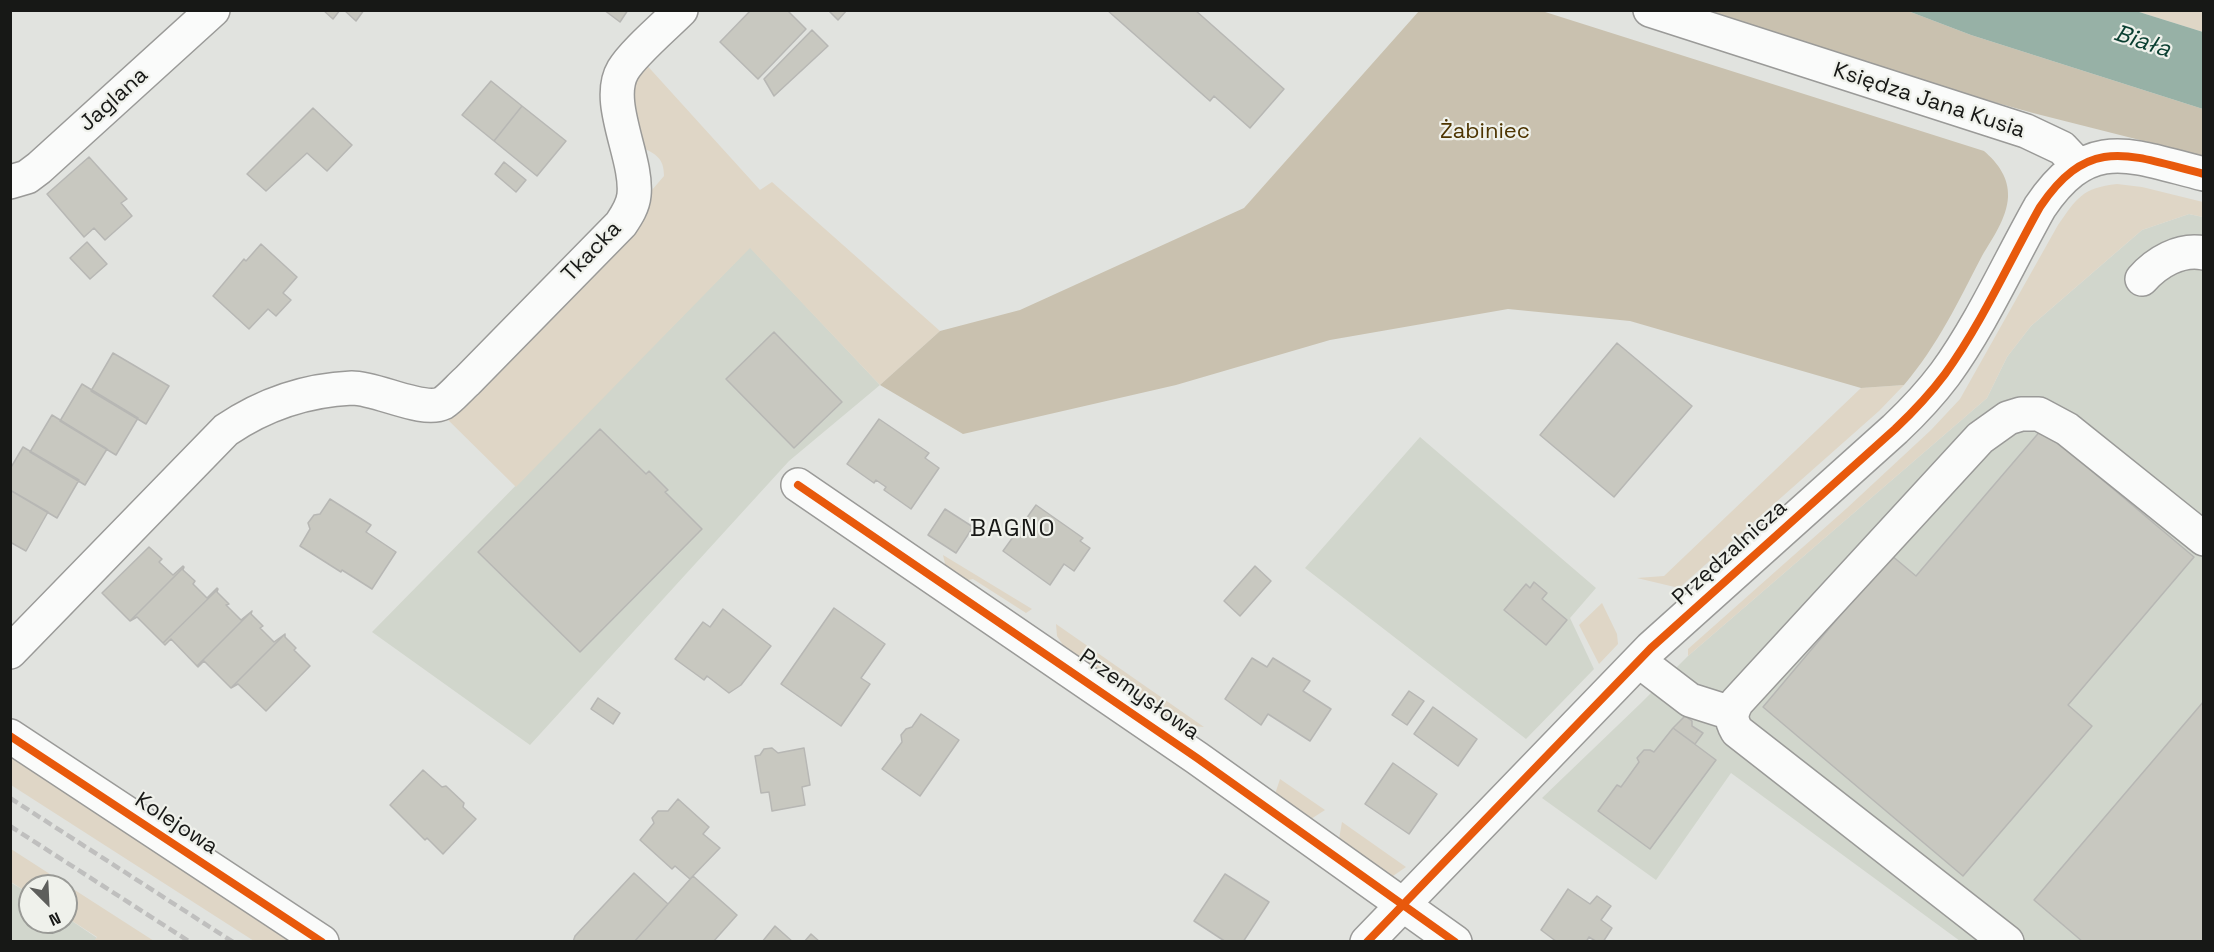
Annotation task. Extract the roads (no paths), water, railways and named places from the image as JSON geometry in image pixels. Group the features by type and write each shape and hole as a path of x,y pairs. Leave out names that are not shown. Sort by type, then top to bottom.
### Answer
{"street":[{"name":"Jaglana","path":"10,182 27,177 39,168 213,10"},
{"name":"Tkacka","path":"10,652 226,430 263,408 292,398 353,388 374,390 418,404 432,405 442,403 467,381 621,224 630,211 634,196 634,174 616,96 618,82 623,69 681,10"},
{"name":"Księdza Jana Kusia","path":"1650,10 2026,131 2062,148 2079,165"},
{"path":"2079,165 2112,155 2204,174"},
{"name":"Przędzalnicza","path":"1367,942 1639,661 1922,402 1945,374 1972,330 2040,207 2053,188 2079,165"},
{"path":"2142,279 2152,267 2176,255 2204,253"},
{"path":"2007,942 1737,730 1731,713 1737,702 1980,438 2008,418 2021,414 2039,414 2067,429 2204,539"},
{"name":"Przemysłowa","path":"798,485 1197,758 1455,942"},
{"path":"1639,661 1690,700 1731,713"},
{"name":"Kolejowa","path":"10,736 322,942"}],"water":[{"name":"Biała","path":"1908,11 2136,11 2203,32 2203,109 1971,35"}],"railway":[{"path":"10,798 233,942"},
{"path":"10,826 190,942"}],"district":[{"name":"BAGNO","path":"1013,529"}],"park label":[{"name":"Żabiniec","path":"1485,132"}]}
